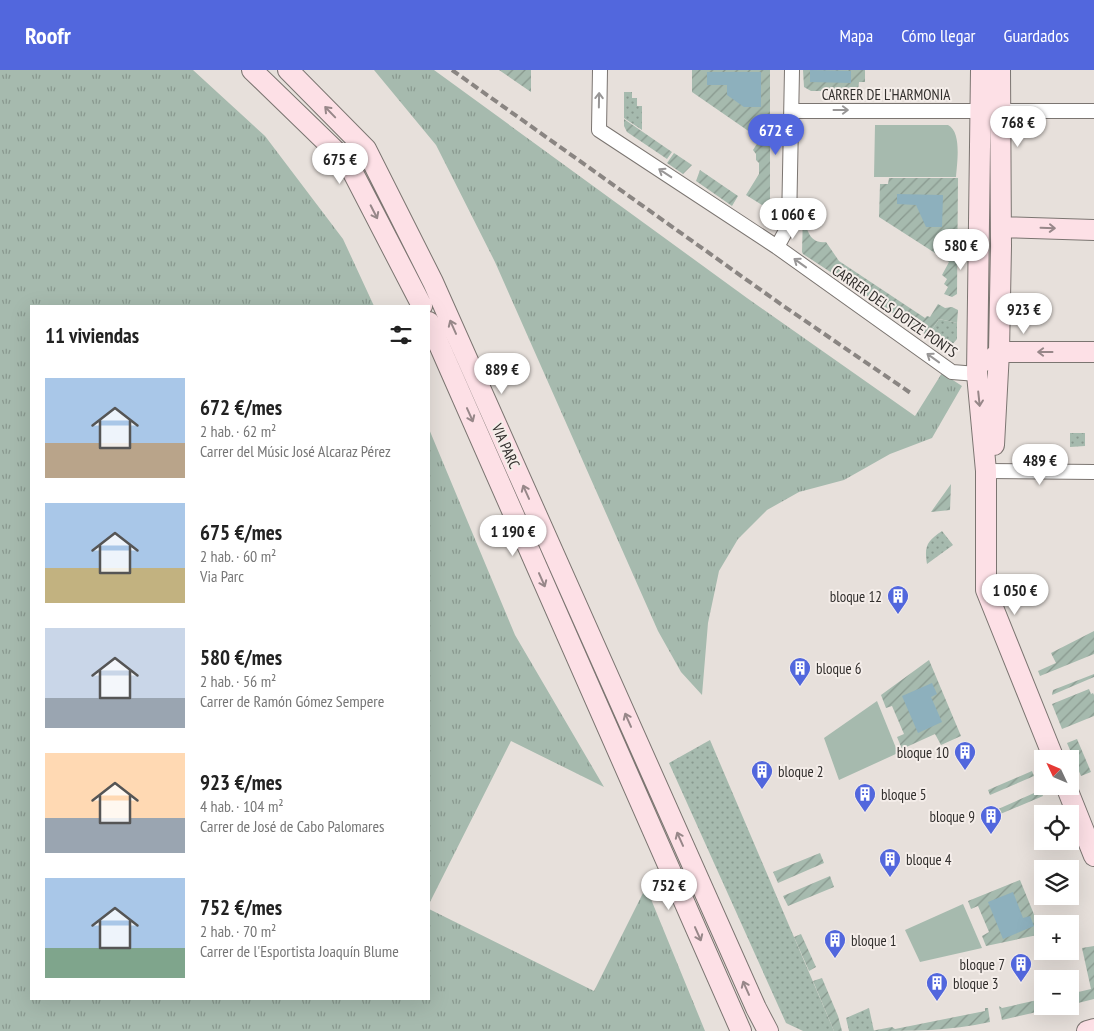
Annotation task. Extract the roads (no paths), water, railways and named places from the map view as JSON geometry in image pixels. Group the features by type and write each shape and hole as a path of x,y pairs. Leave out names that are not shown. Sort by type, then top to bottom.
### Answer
{"main road":[{"path":"252,70 348,163 421,305"},
{"name":"VIA PARC","path":"288,70 366,150 433,282 647,765 768,1031"},
{"path":"981,70 977,374 986,470 986,590 1050,750"},
{"path":"986,470 994,443 999,352 996,227 1000,70"},
{"path":"980,144 988,150 987,223 996,227 1094,230"},
{"name":"VIA PARC","path":"430,324 741,1031"},
{"path":"977,374 999,352 1094,352"},
{"path":"1070,795 1094,856"},
{"path":"1087,1031 1094,1030"}],"street":[{"name":"CARRER DELS DOTZE PONTS","path":"600,70 599,130 778,247 952,372 977,374"},
{"path":"778,247 789,225 792,70"},
{"name":"CARRER DE L'HARMONIA","path":"792,111 1094,110"},
{"path":"986,470 1094,472"}],"water":[{"path":"810,70 851,71 851,83 810,82"},
{"path":"707,72 761,72 761,107 744,107 727,95 727,85 707,85"},
{"path":"897,194 943,195 942,227 926,227 916,205 897,204"},
{"path":"932,683 937,694 931,697 942,722 918,733 902,696"},
{"path":"1013,892 1023,918 1030,916 1034,926 1003,939 988,902"}],"railway":[{"path":"452,70 782,305 912,394"}],"place":[{"name":"bloque 12","path":"898,615"},
{"name":"bloque 6","path":"800,687"},
{"name":"bloque 10","path":"965,771"},
{"name":"bloque 2","path":"762,790"},
{"name":"bloque 5","path":"865,813"},
{"name":"bloque 9","path":"991,835"},
{"name":"bloque 4","path":"890,878"},
{"name":"bloque 1","path":"835,959"},
{"name":"bloque 7","path":"1021,983"},
{"name":"bloque 3","path":"937,1002"}]}
